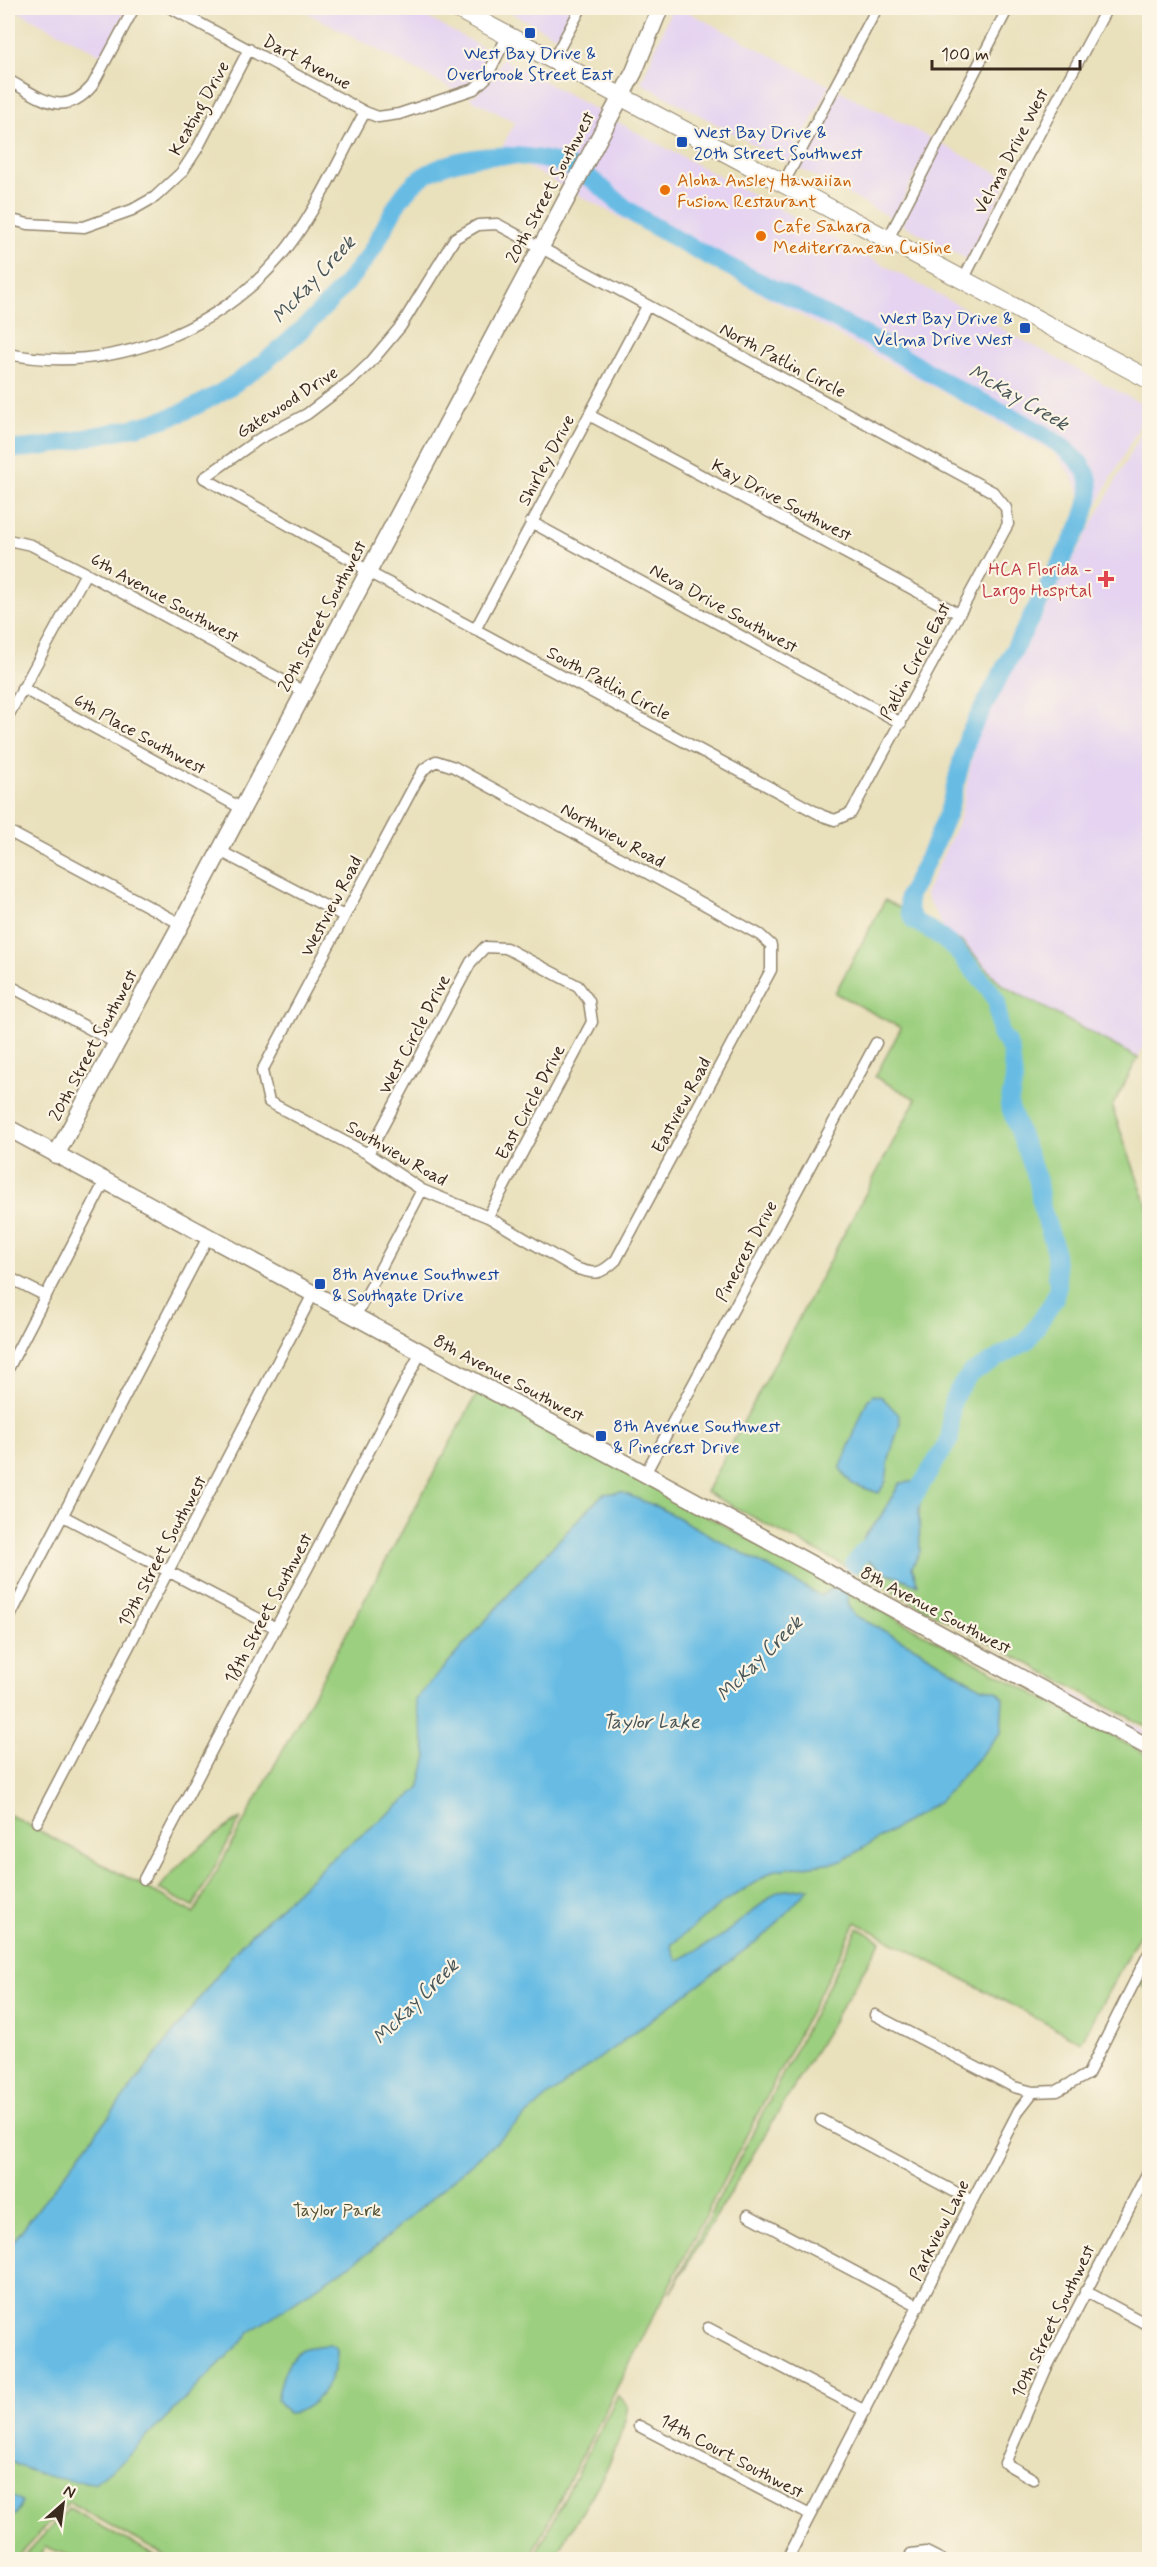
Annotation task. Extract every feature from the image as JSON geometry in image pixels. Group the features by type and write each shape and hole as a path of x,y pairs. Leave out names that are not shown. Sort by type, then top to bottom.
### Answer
{"main road":[{"path":"456,8 1149,380"}],"street":[{"path":"8,80 58,104 71,104 92,86 134,8"},
{"name":"Dart Avenue","path":"171,8 365,112"},
{"path":"553,60 581,8"},
{"name":"20th Street Southwest","path":"56,1155 634,72 660,8"},
{"path":"783,184 877,8"},
{"path":"888,239 1008,8"},
{"name":"Velma Drive West","path":"963,280 1107,8"},
{"path":"8,354 61,360 98,357 139,348 205,321 243,294 285,249 305,221 365,112 378,117 399,114 474,89 486,78 508,35"},
{"name":"Keating Drive","path":"8,219 28,224 84,227 132,210 155,197 182,172 198,149 249,49"},
{"name":"Gatewood Drive","path":"368,572 355,562 204,478 260,439 307,414 336,393 370,363 407,317 448,247 465,231 478,225 497,224 522,236 539,248"},
{"name":"North Patlin Circle","path":"539,248 993,492 1006,508"},
{"name":"Shirley Drive","path":"474,630 647,306"},
{"name":"Kay Drive Southwest","path":"589,415 959,614"},
{"name":"Patlin Circle East","path":"836,820 851,813 901,723 1008,524 1006,508"},
{"name":"Neva Drive Southwest","path":"531,522 901,723"},
{"name":"6th Avenue Southwest","path":"8,540 31,545 86,573 304,692"},
{"name":"South Patlin Circle","path":"368,572 836,820"},
{"path":"8,716 86,573"},
{"name":"6th Place Southwest","path":"22,688 241,808"},
{"name":"Westview Road","path":"262,1071 416,782 424,769 436,761"},
{"name":"Northview Road","path":"436,761 454,766 760,935 771,945"},
{"path":"8,831 181,924"},
{"path":"220,851 344,915"},
{"name":"Eastview Road","path":"602,1272 616,1260 771,970 771,945"},
{"name":"West Circle Drive","path":"368,1154 471,962 485,946 500,947"},
{"name":"East Circle Drive","path":"488,1217 591,1022 589,1000 578,987 500,947"},
{"path":"8,985 116,1043"},
{"name":"Pinecrest Drive","path":"645,1474 876,1043"},
{"name":"Southview Road","path":"262,1071 269,1102 368,1154 422,1190 488,1217 575,1268 590,1273 602,1272"},
{"name":"8th Avenue Southwest","path":"8,1128 1149,1748"},
{"path":"8,1369 105,1181"},
{"path":"355,1317 422,1190"},
{"path":"8,1620 208,1237"},
{"path":"8,1277 46,1296"},
{"name":"19th Street Southwest","path":"37,1822 314,1294"},
{"name":"18th Street Southwest","path":"144,1879 421,1352"},
{"path":"63,1516 276,1628"},
{"path":"875,2016 1014,2087 1033,2092 1057,2091 1088,2074 1149,1951"},
{"name":"Parkview Lane","path":"787,2559 1019,2110 1033,2092"},
{"path":"821,2120 972,2201"},
{"name":"10th Street Southwest","path":"1033,2479 1005,2463 1046,2369 1085,2291 1145,2188 1149,2168"},
{"path":"748,2215 919,2306"},
{"path":"1085,2291 1149,2326"},
{"path":"708,2328 865,2411"},
{"name":"14th Court Southwest","path":"639,2426 810,2515"},
{"path":"911,2554 926,2552 942,2559"}],"shaded area":[{"path":"11,8 128,8 102,55"},
{"path":"298,8 409,8 493,53 482,74 472,85 456,91"},
{"path":"502,8 575,8 559,38"},
{"path":"672,8 680,8 830,86 788,163 641,83"},
{"path":"502,58 605,115 566,188 500,152 515,122 469,98 491,80"},
{"path":"839,90 932,139 893,219 798,167"},
{"path":"614,120 1149,408 1042,608 1082,497 1071,475 1053,452 575,193"},
{"path":"941,144 1009,179 967,259 902,224"},
{"name":"HCA Florida - Largo Hospital","path":"1149,419 1150,1035 1138,1058 1002,985 962,942 945,931 925,894 960,818 976,739"},
{"path":"993,1650 1149,1733 1149,1739 991,1655"}],"green space":[{"path":"885,900 962,942 1002,985 1138,1058 1112,1107 1149,1211 1149,1728 706,1492 916,1099 875,1077 901,1028 835,993"},
{"name":"Taylor Park","path":"478,1392 1149,1756 1149,1917 1081,2042 856,1922 529,2559 170,2559 69,2502 15,2559 8,2559 8,1814 194,1913"},
{"path":"241,1818 193,1907 159,1889 197,1850"},
{"path":"858,1928 881,1941 670,2293"},
{"path":"1149,1963 1149,1990 1139,1984"},
{"path":"618,2395 628,2406 616,2447 598,2486 552,2559 533,2559"},
{"path":"69,2508 160,2559 80,2559 45,2547 40,2559 21,2559"}],"water":[{"path":"873,1395 882,1397 899,1415 900,1423 889,1459 886,1481 879,1493 852,1484 840,1469 867,1401"},
{"path":"923,1481 919,1511 920,1552 912,1567 918,1585 888,1573 868,1561 869,1554 863,1538 879,1519 900,1483"},
{"name":"Taylor Lake","path":"621,1492 660,1508 821,1596 838,1585 848,1590 847,1604 854,1615 918,1649 980,1687 997,1691 1003,1697 1001,1732 940,1801 842,1861 775,1870 725,1901 671,1945 677,1961 719,1938 778,1891 809,1888 769,1932 550,2095 372,2250 254,2329 125,2459 94,2483 49,2476 28,2470 8,2460 8,2248 241,1944 328,1862 419,1789 427,1756 415,1700 533,1567 603,1494"},
{"path":"330,2344 337,2349 337,2359 324,2390 308,2406 288,2413 277,2400 282,2377 289,2362 299,2351"},
{"path":"8,2493 22,2501 17,2514 8,2519"}],"waterway":[{"name":"McKay Creek","path":"8,449 51,445 139,426 183,412 209,399 259,366 328,304 373,249 404,194 422,177 436,169 468,159 518,156 551,161 573,168 651,225 852,328 957,389 1030,426 1067,450 1080,463 1088,477 1090,488 1082,522 968,736 948,813 908,897 909,910 914,921 934,932 955,949 990,990 997,1002 1000,1034 1007,1042 1011,1053 1014,1080 1009,1105 1038,1181 1041,1205 1054,1245 1058,1286 1054,1300 1027,1341 970,1374 960,1387 951,1409 950,1439 911,1501"},
{"name":"McKay Creek","path":"854,1564 862,1553 884,1533"}],"place":[{"name":"West Bay Drive & Overbrook Street East","path":"530,33"},
{"name":"West Bay Drive & 20th Street Southwest","path":"682,142"},
{"name":"Aloha Ansley Hawaiian Fusion Restaurant","path":"665,190"},
{"name":"Cafe Sahara Mediterranean Cuisine","path":"761,236"},
{"name":"West Bay Drive & Velma Drive West","path":"1025,328"},
{"name":"HCA Florida - Largo Hospital","path":"1106,579"},
{"name":"8th Avenue Southwest & Southgate Drive","path":"320,1284"},
{"name":"8th Avenue Southwest & Pinecrest Drive","path":"601,1436"}]}
